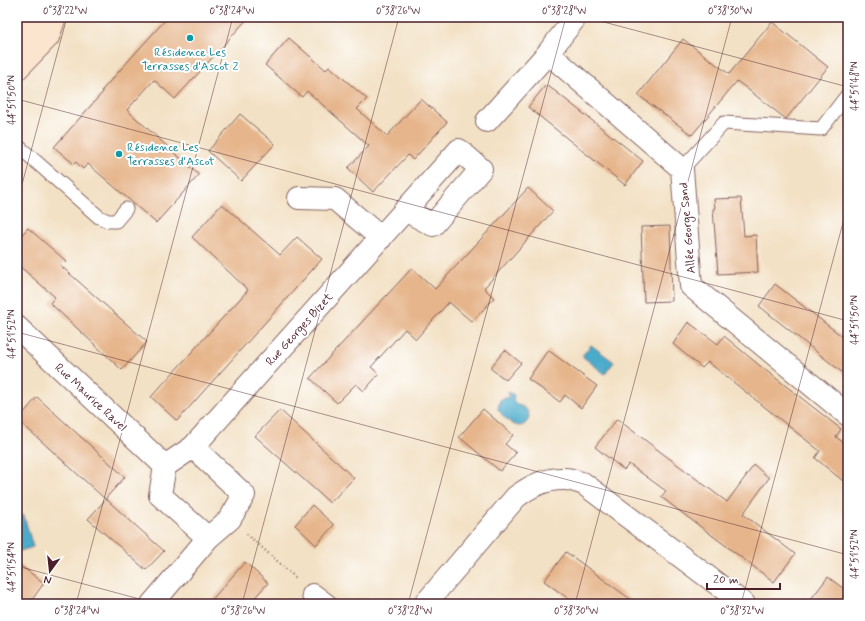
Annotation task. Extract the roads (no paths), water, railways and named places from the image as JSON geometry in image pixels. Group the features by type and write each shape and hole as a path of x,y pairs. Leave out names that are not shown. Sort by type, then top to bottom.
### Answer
{"street":[{"path":"17,40 38,20 45,17"},
{"path":"17,69 48,37 55,17"},
{"path":"487,121 548,53 576,17"},
{"name":"Allée George Sand","path":"548,53 682,169 691,286 848,415"},
{"path":"299,198 335,198 381,238"},
{"name":"Rue Georges Bizet","path":"193,447 405,210"},
{"name":"Rue Maurice Ravel","path":"17,328 165,466"},
{"path":"152,604 208,538 230,519 244,495 193,447 165,466 160,495 208,538"},
{"path":"425,604 516,497 530,486 548,480 566,479 584,484 744,604"}],"lane":[{"path":"682,169 724,123 821,129 848,94"},
{"path":"17,145 99,217 108,221 116,221 126,209"}],"water":[{"path":"591,345 614,362 605,374 582,356"},
{"path":"509,392 514,395 513,401 527,410 529,416 528,420 521,426 512,424 498,409 500,400 509,397"},
{"path":"22,515 24,516 33,547 17,552 17,517"}],"place":[{"name":"Résidence Les Terrasses d'Ascot 2","path":"190,38"},
{"name":"Résidence Les Terrasses d'Ascot","path":"119,154"}]}
